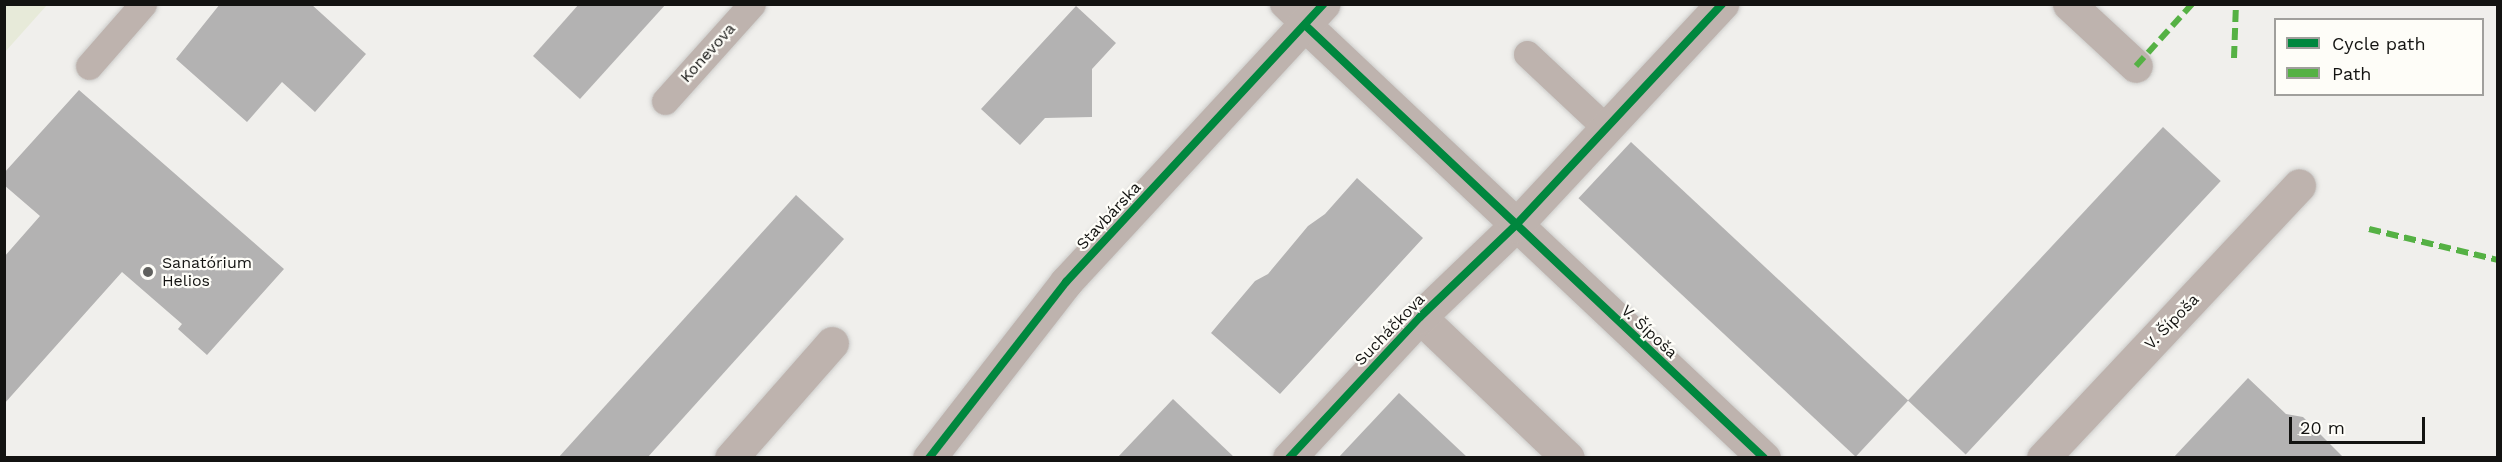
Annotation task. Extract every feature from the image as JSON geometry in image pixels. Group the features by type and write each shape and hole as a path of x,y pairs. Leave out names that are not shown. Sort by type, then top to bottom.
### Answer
{"street":[{"path":"1515,226 1722,4"},
{"path":"2069,4 2136,66"},
{"name":"V. Šípoša","path":"1303,11 1515,226 1764,458"},
{"name":"Stavbárska","path":"929,458 1066,282 1303,11"},
{"name":"V. Šípoša","path":"2043,458 2299,185"},
{"name":"Sucháčkova","path":"1289,458 1420,318 1515,226"},
{"name":"Sucháčkova","path":"1420,318 1568,458"},
{"path":"731,458 832,343"}],"lane":[{"path":"89,66 143,4"},
{"name":"Konevova","path":"665,101 752,4"},
{"path":"1527,54 1606,128"}],"green space":[{"path":"4,5 47,5 5,52"}],"building":[{"path":"220,4 311,4 366,54 315,112 282,82 247,122 176,59"},
{"path":"579,4 666,4 580,99 533,56"},
{"path":"1076,6 1116,43 1092,69 1092,117 1045,118 1020,145 981,109"},
{"path":"79,90 284,269 207,355 178,329 182,324 122,272 4,404 4,257 40,216 4,185 4,173"},
{"path":"2163,127 2221,181 1966,454 1908,401"},
{"path":"1631,142 1908,400 1856,457 1578,198"},
{"path":"1357,178 1423,238 1280,394 1211,333 1255,281 1268,274 1308,226 1325,214"},
{"path":"796,195 844,239 647,458 558,458"},
{"path":"2248,378 2286,414 2303,417 2344,458 2173,458"},
{"path":"1399,393 1468,458 1338,458"},
{"path":"1173,399 1235,458 1117,458"}],"marked path":[{"path":"2136,66 2192,4"},
{"path":"2234,58 2236,4"},
{"path":"2369,229 2498,260"}],"cycle path":[{"path":"929,458 1066,282 1323,4"},
{"path":"1289,458 1420,317 1515,226 1722,4"},
{"path":"1305,25 1764,458"}],"place":[{"name":"Sanatórium Helios","path":"148,272"}]}
